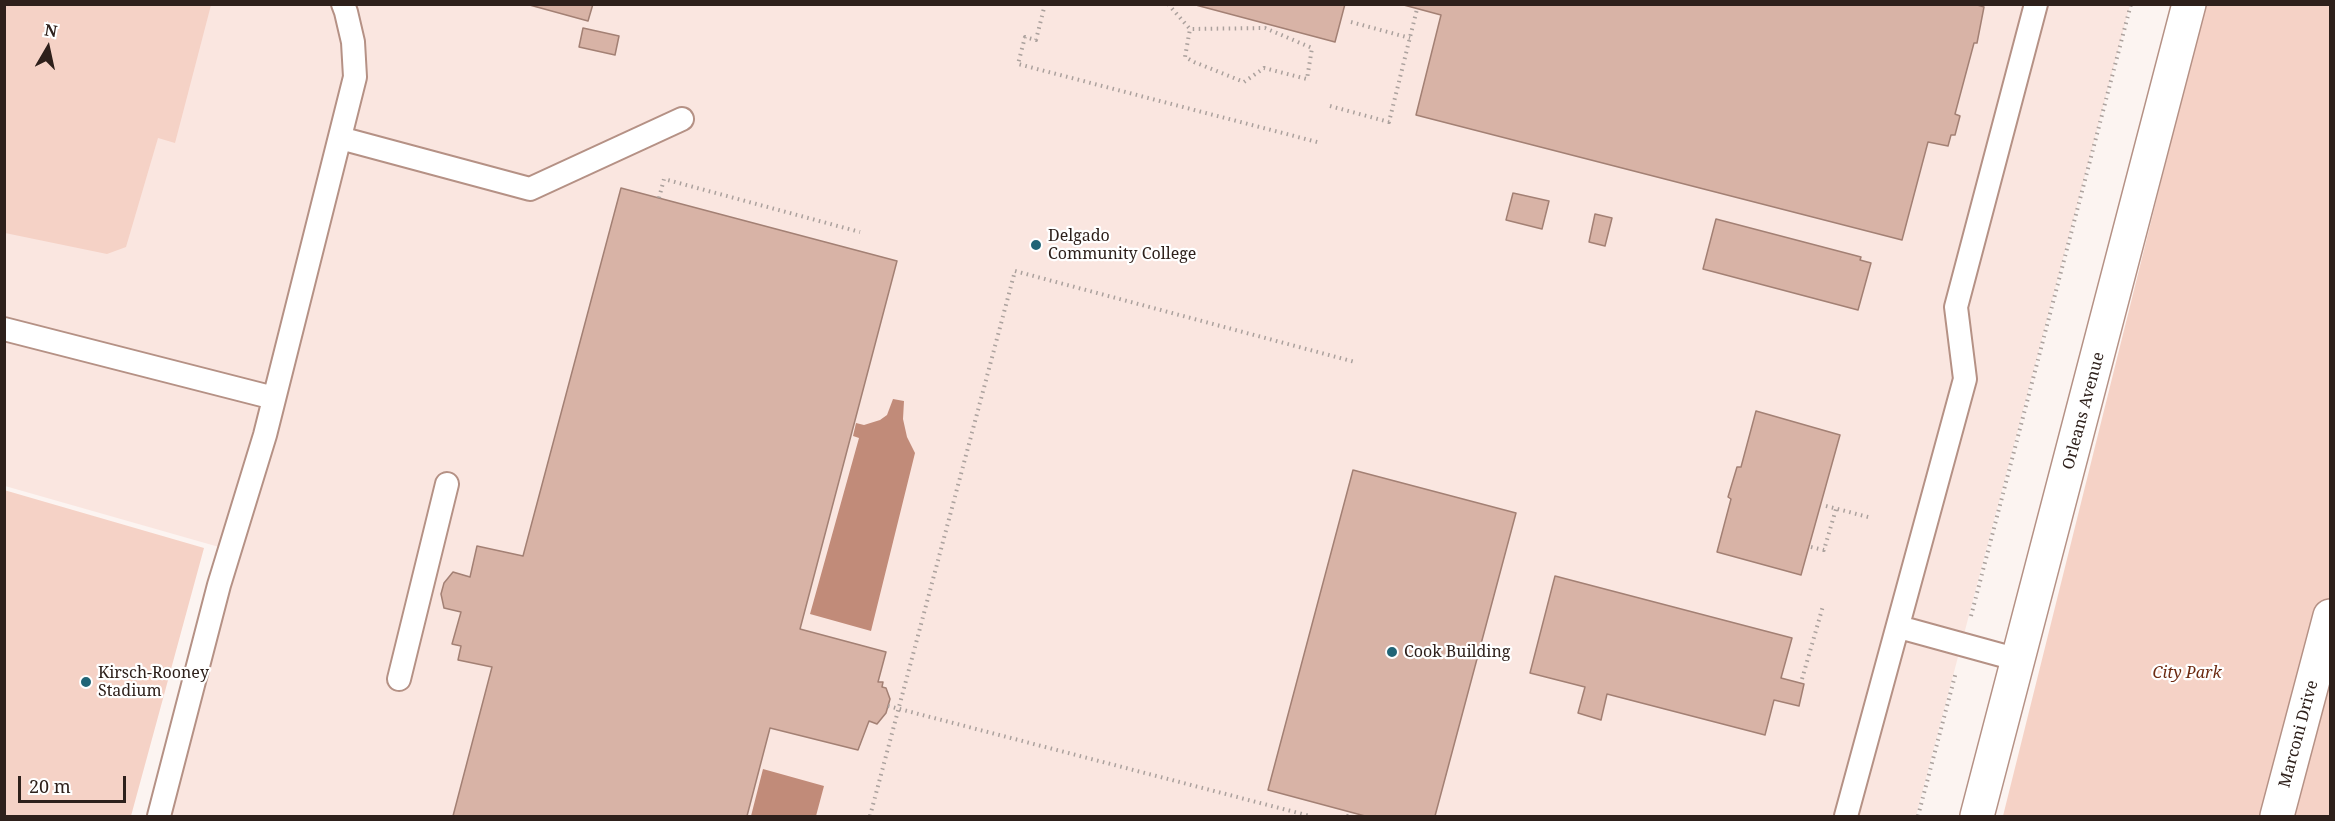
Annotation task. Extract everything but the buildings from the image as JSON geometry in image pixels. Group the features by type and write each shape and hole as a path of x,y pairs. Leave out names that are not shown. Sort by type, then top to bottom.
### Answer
{"street":[{"name":"Orleans Avenue","path":"1977,816 2019,660 2182,6"},
{"name":"Marconi Drive","path":"2277,816 2331,616"}],"lane":[{"path":"159,816 219,585 274,398 355,77 353,42 343,4"},
{"path":"1846,816 1965,379 1956,307 2036,4"},
{"path":"340,138 530,189 682,119"},
{"path":"4,329 274,398"},
{"path":"399,680 447,484"},
{"path":"1899,627 2019,660"}],"path":[{"path":"1045,4 1036,40 1025,37 1018,64 1321,143"},
{"path":"1168,4 1190,29 1265,28 1312,48 1307,79 1264,68 1244,82 1194,62 1185,57 1190,29"},
{"path":"1918,816 2131,4"},
{"path":"1330,106 1389,122 1417,9"},
{"path":"1351,22 1410,38"},
{"path":"659,198 664,179 860,232"},
{"path":"870,816 1015,271 1355,362"},
{"path":"1826,506 1872,518"},
{"path":"1811,547 1824,550 1836,509"},
{"path":"1802,679 1822,606"},
{"path":"888,706 1310,816"}],"shaded area":[{"name":"Delgado Community College","path":"4,5 2130,5 1916,816 151,816 219,547 5,486"},
{"path":"893,399 904,401 903,419 907,437 915,453 871,631 810,614 859,438 853,436 856,423 864,425 880,420 887,415"},
{"path":"763,769 824,786 816,816 751,816"}],"green space":[{"path":"4,5 211,5 175,143 158,138 126,247 107,254 5,233"},
{"name":"City Park","path":"2205,5 2330,5 2330,816 2003,816"},
{"name":"Kirsch-Rooney Stadium","path":"4,490 204,548 131,816 5,816"}],"place":[{"name":"Delgado Community College","path":"1036,245"},
{"name":"Cook Building","path":"1392,652"},
{"name":"Kirsch-Rooney Stadium","path":"86,682"}]}
